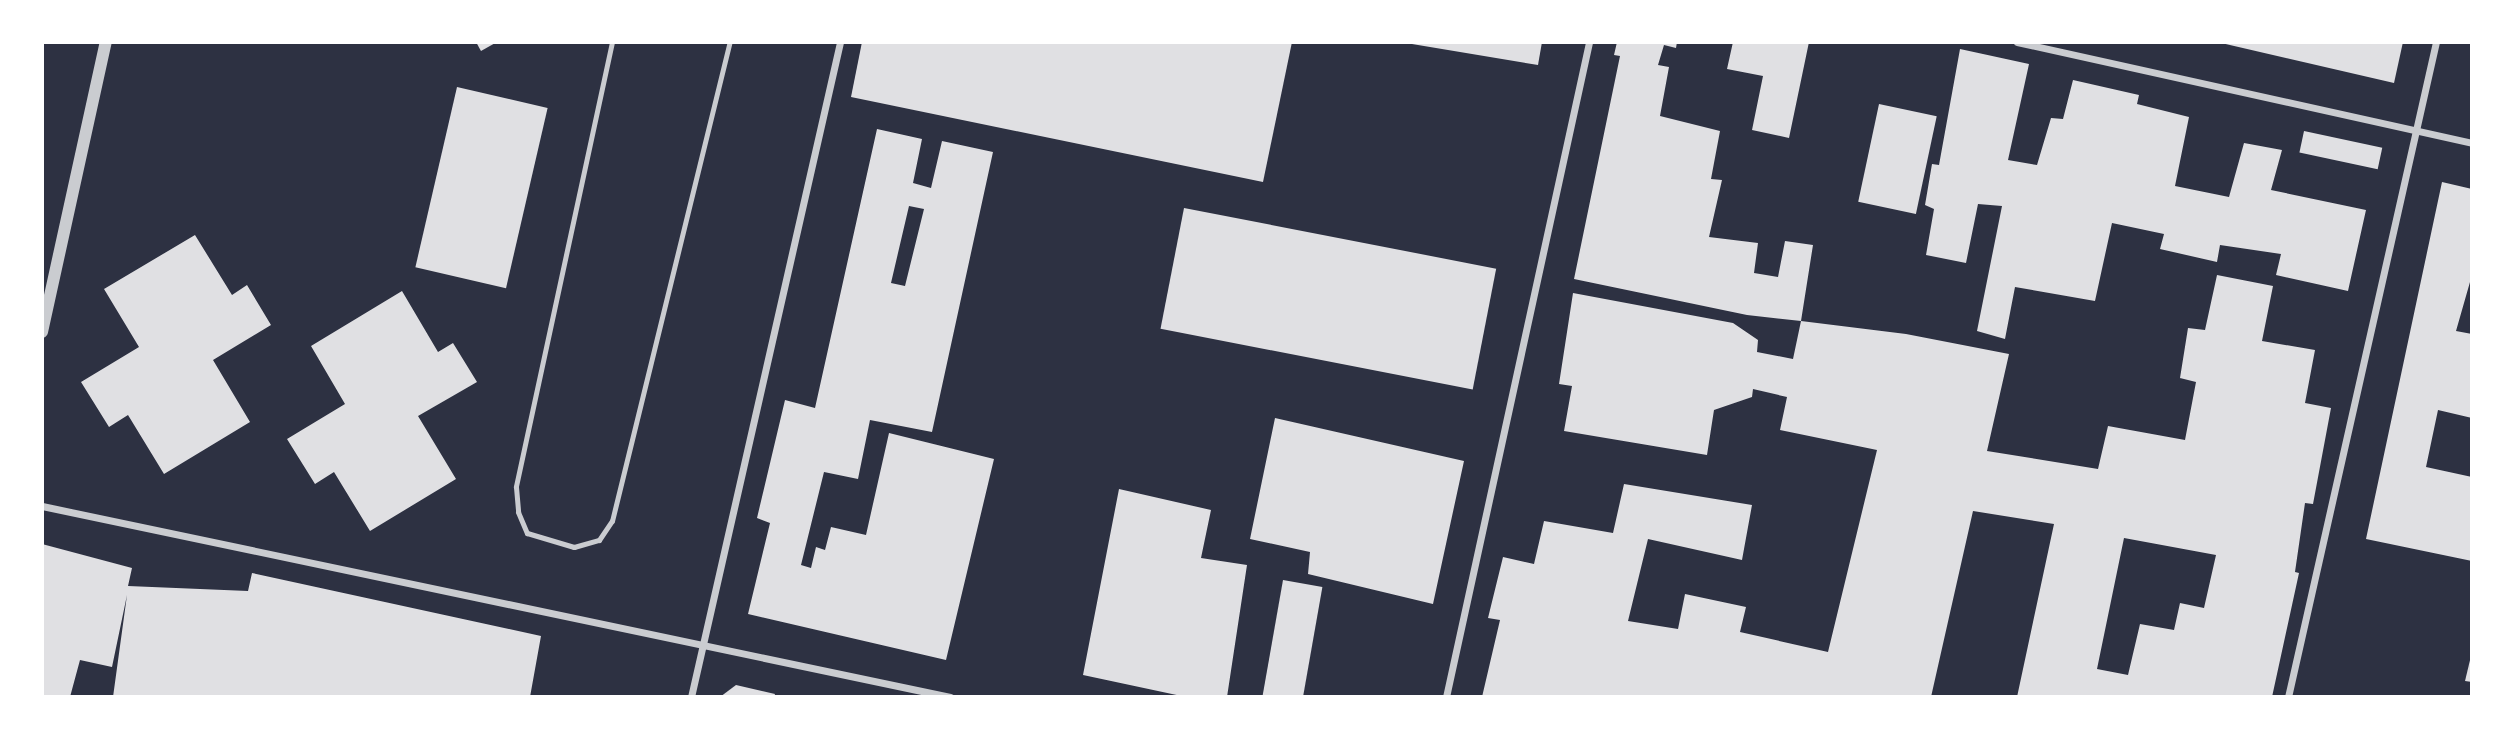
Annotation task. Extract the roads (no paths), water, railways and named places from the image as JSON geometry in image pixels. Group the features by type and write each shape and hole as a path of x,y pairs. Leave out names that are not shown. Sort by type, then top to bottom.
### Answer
{"street":[{"path":"42,332 106,42"},
{"path":"691,697 840,42"},
{"path":"1446,697 1589,42"},
{"path":"2017,42 2472,143"},
{"path":"2288,697 2436,42"},
{"path":"42,506 950,697"}],"lane":[{"path":"612,42 516,487 518,512 527,533 574,548 599,540 616,509 730,42"}]}
